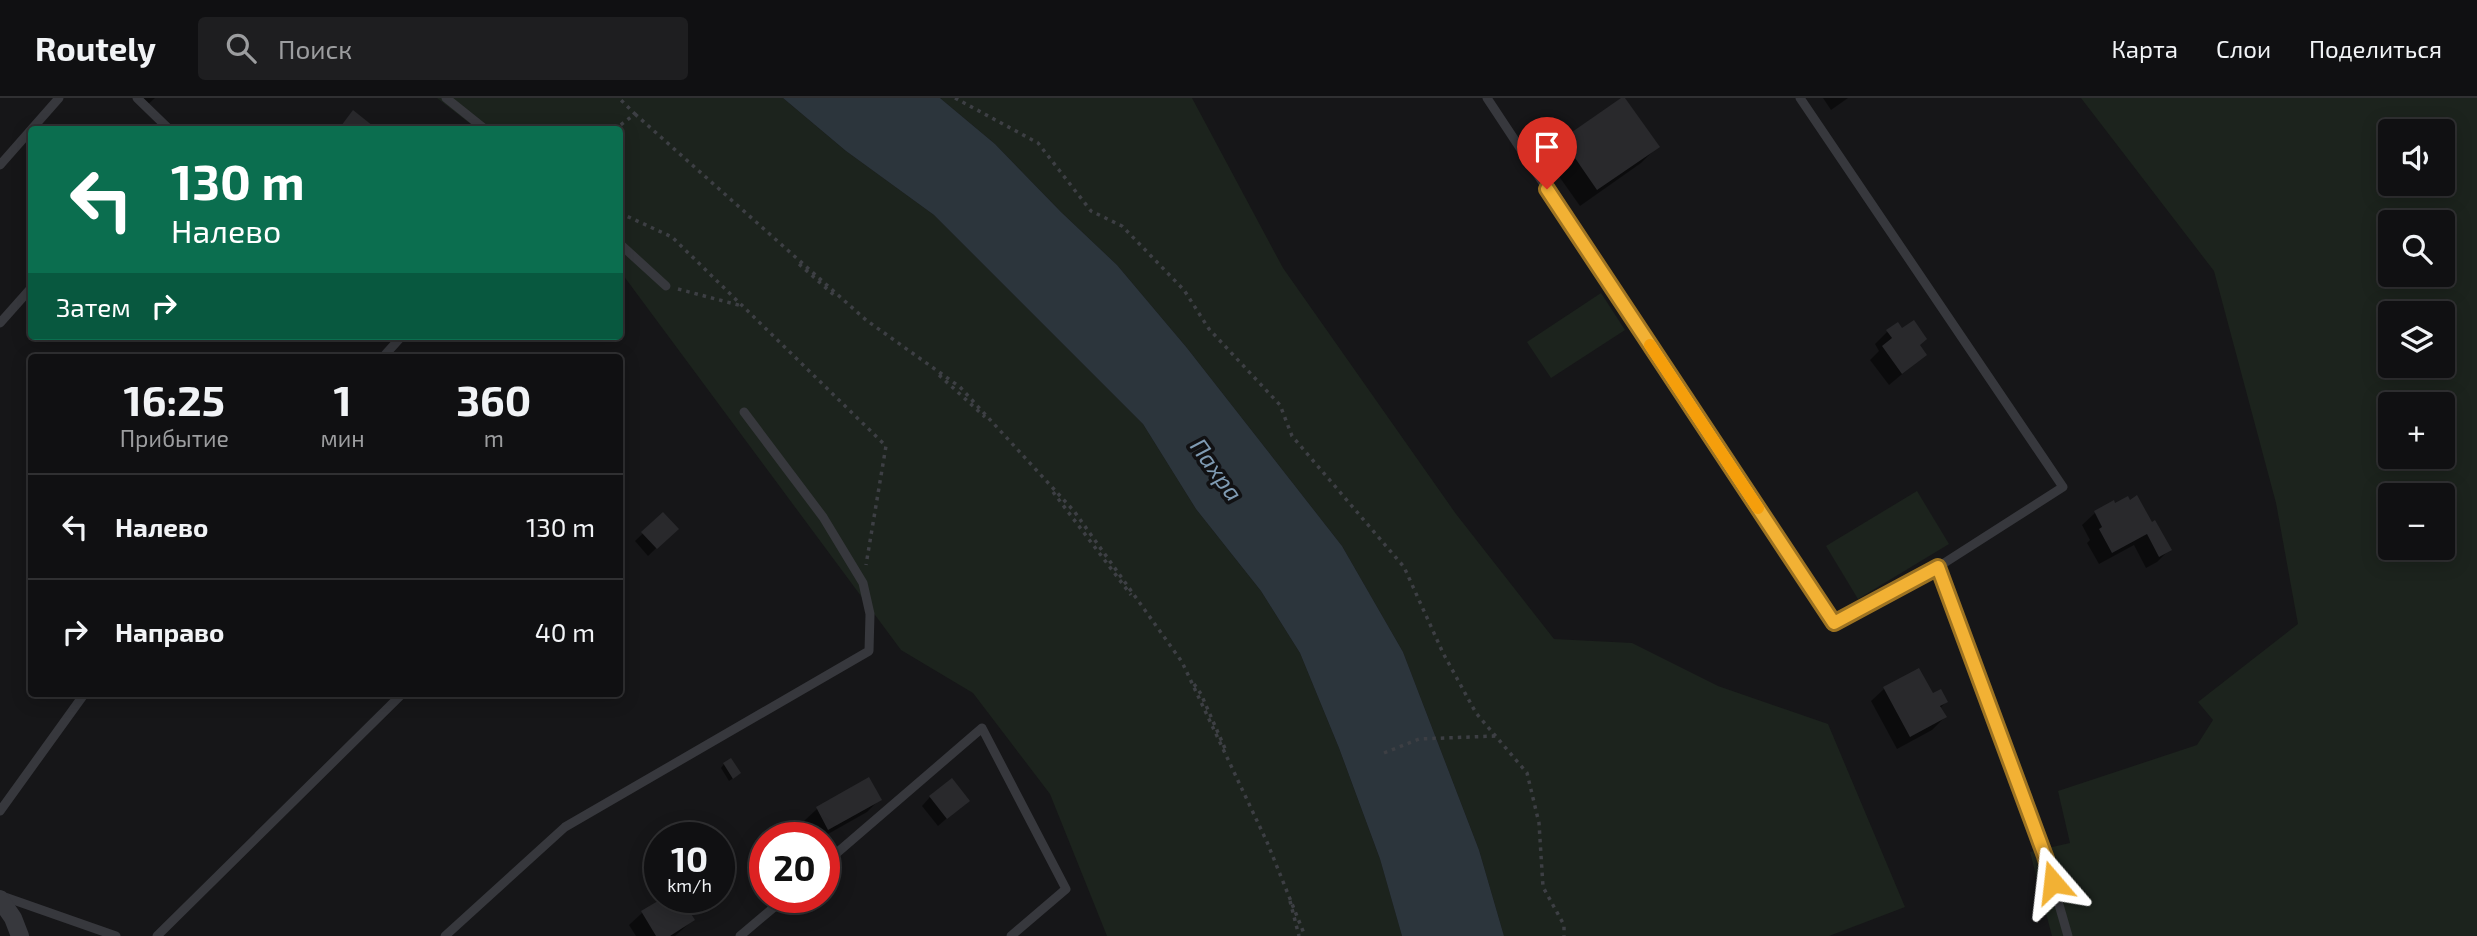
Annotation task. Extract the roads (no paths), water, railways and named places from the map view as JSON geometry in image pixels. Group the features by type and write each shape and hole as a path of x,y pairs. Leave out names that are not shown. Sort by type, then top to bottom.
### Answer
{"street":[{"path":"0,897 20,936"}],"lane":[{"path":"34,126 59,98"},
{"path":"137,98 166,126"},
{"path":"446,98 481,126"},
{"path":"1487,98 1834,623 1938,567 2063,487 1800,98"},
{"path":"0,165 28,133"},
{"path":"623,247 666,285"},
{"path":"0,323 28,292"},
{"path":"386,354 398,340"},
{"path":"445,936 565,827 869,651 870,614 863,583 823,517 744,412"},
{"path":"1938,567 2045,856 2068,936"},
{"path":"0,811 82,697"},
{"path":"157,936 399,697"},
{"path":"840,850 982,728 1066,889 1011,936"},
{"path":"0,897 116,936"},
{"path":"740,936 767,913"}],"water":[{"name":"Пахра","path":"783,98 940,98 995,144 1117,265 1187,348 1342,546 1403,652 1479,850 1504,936 1402,936 1380,859 1300,653 1261,591 1196,509 1143,424 934,215 846,151"}]}
